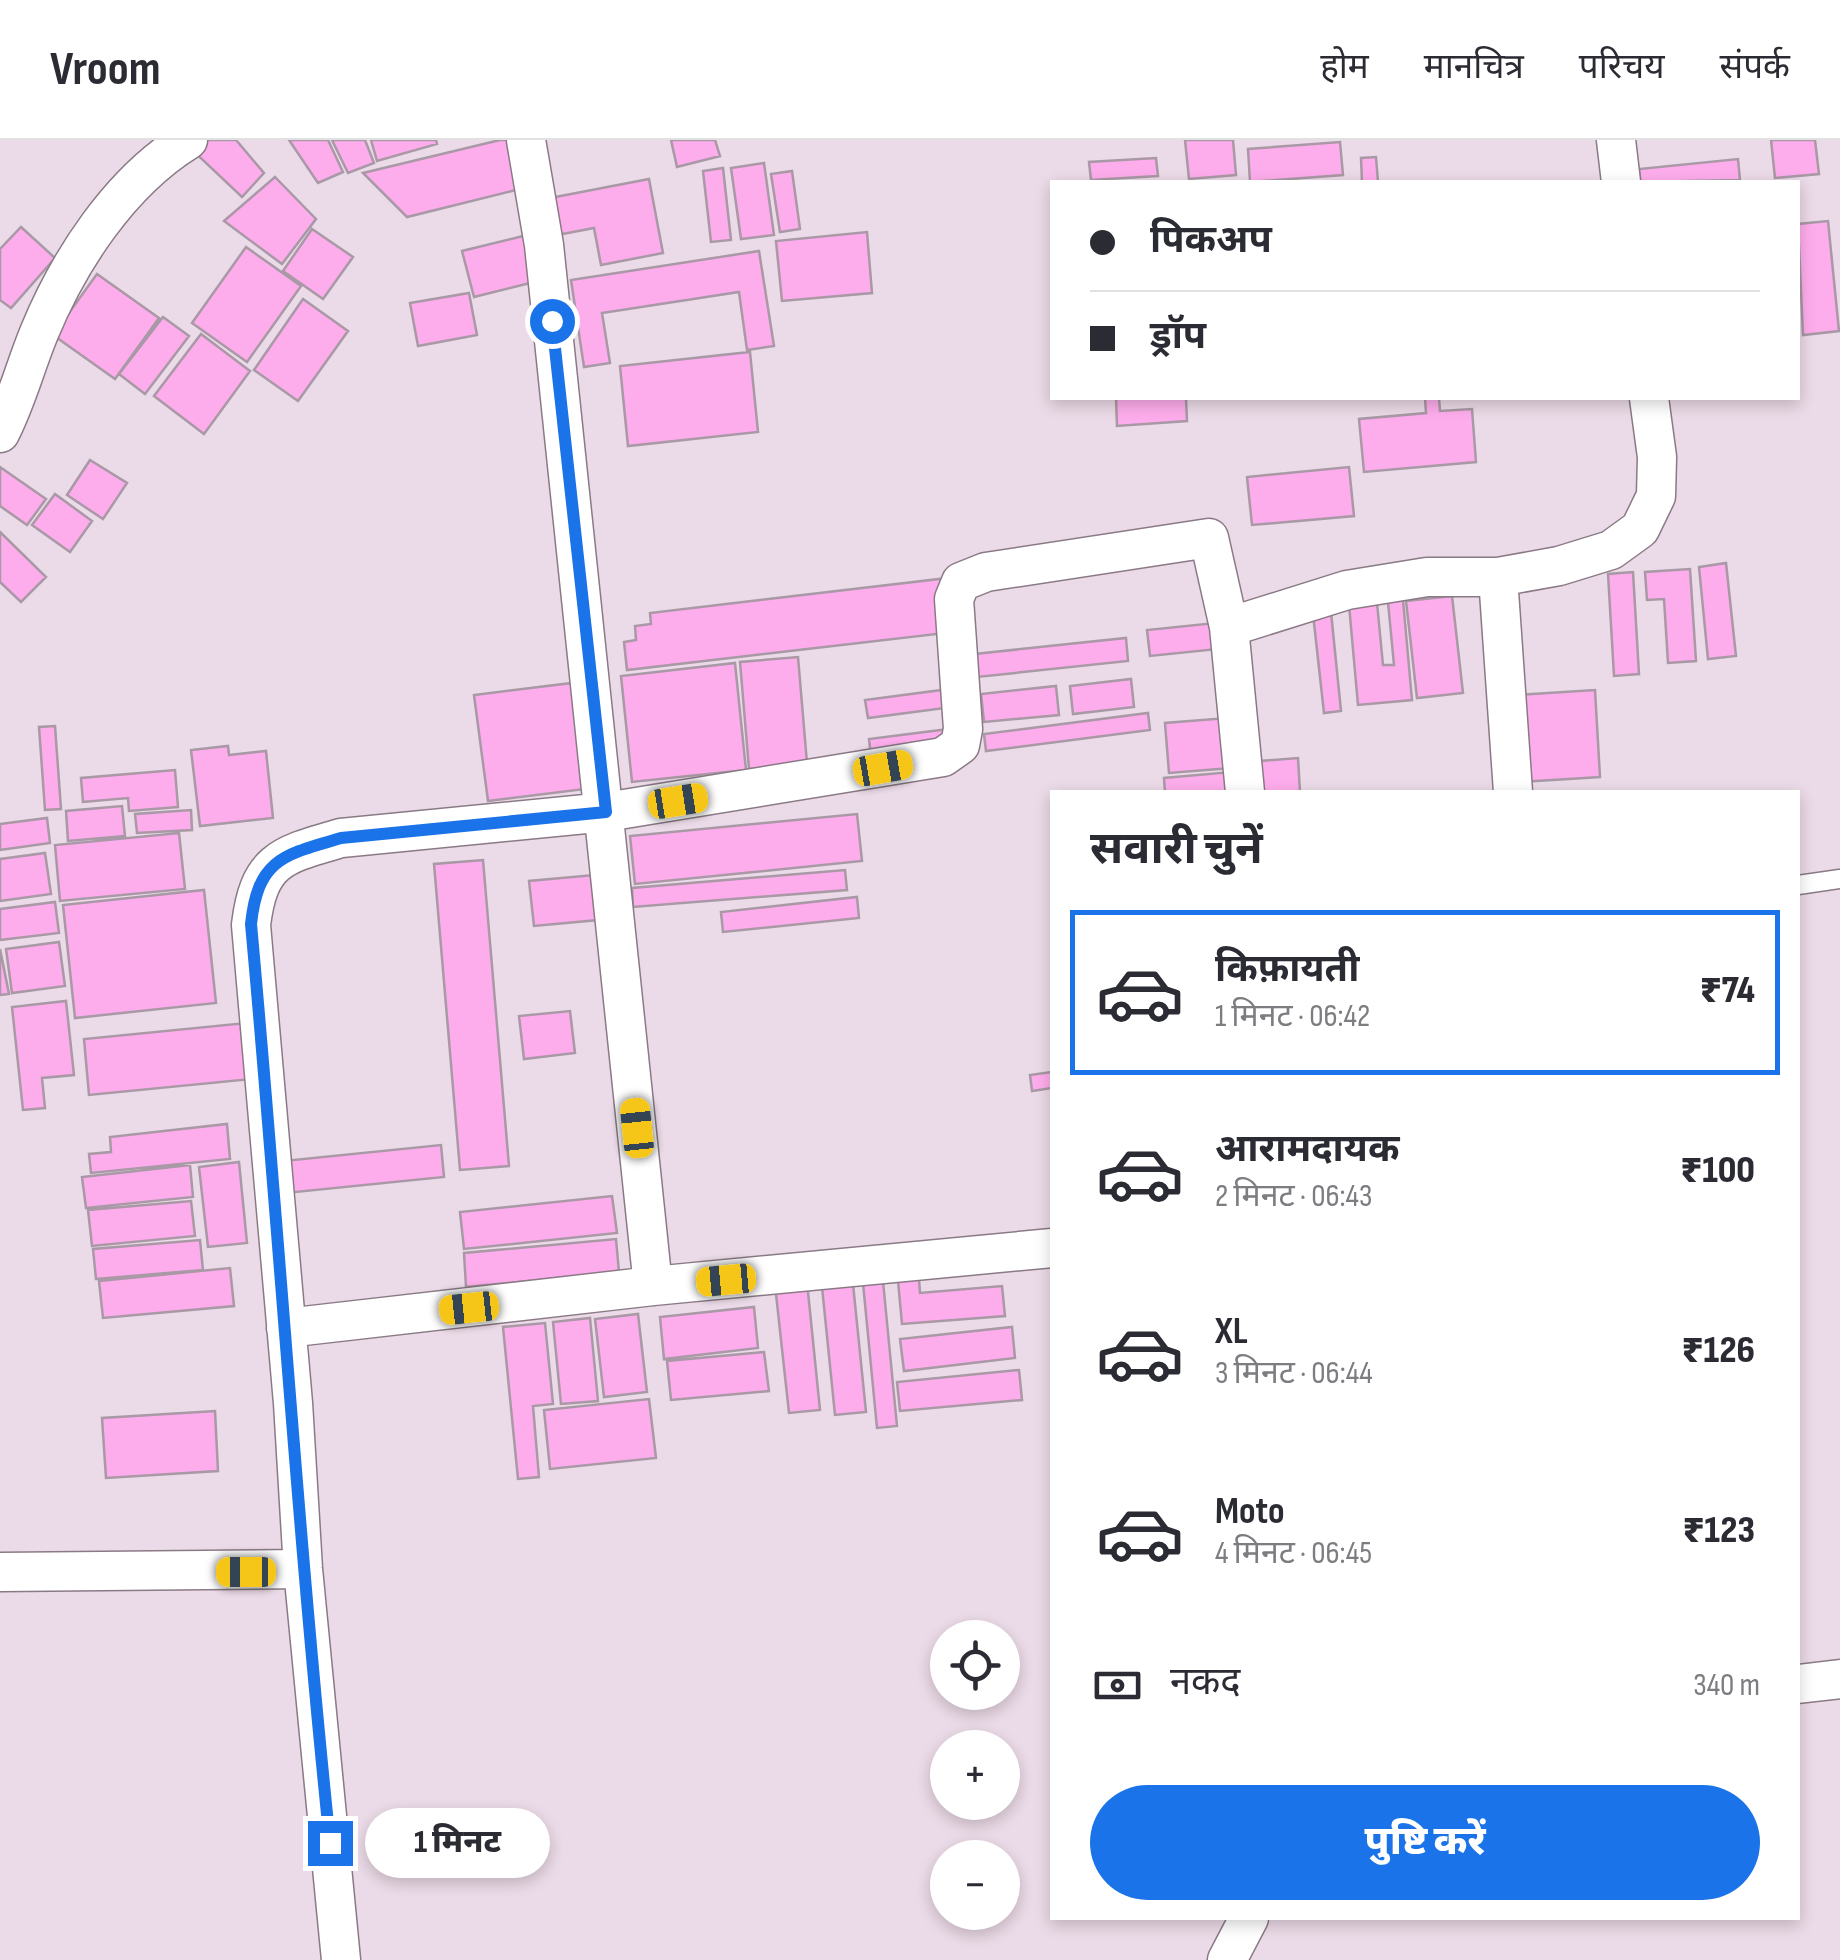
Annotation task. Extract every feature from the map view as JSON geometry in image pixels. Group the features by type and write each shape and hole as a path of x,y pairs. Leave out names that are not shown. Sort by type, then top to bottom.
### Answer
{"street":[{"path":"526,140 544,246 653,1286"},
{"path":"1616,140 1621,180"},
{"path":"0,434 20,396 38,336 89,240 178,144"},
{"path":"1230,627 1347,590 1427,577 1498,577 1560,566 1612,550 1640,529 1656,496 1658,457 1650,400"},
{"path":"341,1960 303,1570 251,924 255,888 274,864 301,850 341,838 606,812 942,758 960,745 963,729 954,600 960,582 986,572 1209,538 1230,627 1245,790"},
{"path":"1498,577 1513,790"},
{"path":"286,1328 653,1286 1050,1248"},
{"path":"0,1572 303,1570"},
{"path":"1800,1684 1840,1679"},
{"path":"1227,1960 1248,1920"}],"lane":[{"path":"1800,885 1840,879"}],"building":[{"path":"199,140 236,140 264,173 242,197 189,147"},
{"path":"289,140 328,140 343,172 318,183"},
{"path":"332,140 365,140 374,163 348,173"},
{"path":"371,140 436,140 437,144 377,161"},
{"path":"508,140 520,189 407,217 363,173"},
{"path":"671,140 715,140 720,156 677,167"},
{"path":"1185,140 1233,140 1236,175 1189,179"},
{"path":"1771,140 1815,140 1819,174 1775,178"},
{"path":"1340,142 1343,175 1250,180 1248,149"},
{"path":"1376,157 1378,180 1362,180 1361,158"},
{"path":"1156,158 1158,176 1091,180 1089,162"},
{"path":"1738,159 1740,180 1640,180 1639,169"},
{"path":"764,163 774,235 741,239 731,168"},
{"path":"723,168 731,240 711,242 703,171"},
{"path":"792,171 800,229 780,232 771,174"},
{"path":"275,177 316,219 282,264 224,221"},
{"path":"649,179 663,253 601,265 594,228 552,236 545,199"},
{"path":"1828,221 1839,331 1803,335 1800,224"},
{"path":"21,227 55,258 11,308 0,300 0,249"},
{"path":"312,229 353,257 323,299 283,271"},
{"path":"867,232 872,293 782,301 776,241"},
{"path":"527,235 538,281 474,297 462,251"},
{"path":"246,247 301,286 247,362 192,323"},
{"path":"759,251 774,346 747,350 739,292 602,313 610,363 584,367 571,280"},
{"path":"97,274 159,318 115,379 53,335"},
{"path":"469,293 477,335 418,346 410,303"},
{"path":"303,299 348,331 298,401 254,370"},
{"path":"163,317 189,336 145,394 119,374"},
{"path":"201,334 250,371 204,434 154,396"},
{"path":"750,352 758,432 628,446 620,366"},
{"path":"1116,400 1186,400 1187,421 1117,426"},
{"path":"1425,400 1439,400 1440,411 1472,409 1476,462 1364,472 1359,419 1426,413"},
{"path":"90,460 127,483 103,519 67,495"},
{"path":"0,467 46,499 27,525 0,506"},
{"path":"1349,467 1354,516 1252,525 1247,477"},
{"path":"55,494 92,521 70,552 32,525"},
{"path":"0,532 46,577 21,602 0,582"},
{"path":"1726,563 1736,656 1708,659 1699,567"},
{"path":"1690,569 1696,661 1668,663 1664,599 1647,600 1645,572"},
{"path":"1633,572 1639,674 1614,676 1608,574"},
{"path":"948,578 954,632 627,670 624,642 636,640 635,626 651,624 650,613"},
{"path":"1452,596 1463,693 1417,698 1406,601"},
{"path":"1403,600 1412,700 1358,705 1349,605 1377,603 1383,665 1394,665 1388,602"},
{"path":"1331,612 1341,711 1324,713 1313,614"},
{"path":"1215,623 1218,649 1150,656 1147,630"},
{"path":"1126,638 1128,661 977,677 974,654"},
{"path":"798,657 807,763 749,769 740,662"},
{"path":"735,663 746,770 632,782 621,676"},
{"path":"1131,679 1134,707 1073,714 1070,686"},
{"path":"572,683 585,789 488,801 474,695"},
{"path":"1056,686 1059,715 984,722 981,694"},
{"path":"957,688 960,706 868,718 865,700"},
{"path":"1595,690 1600,777 1522,782 1516,695"},
{"path":"1148,713 1150,730 986,751 984,734"},
{"path":"1227,718 1231,768 1169,773 1165,723"},
{"path":"55,726 61,809 45,810 39,727"},
{"path":"949,729 951,748 871,757 869,739"},
{"path":"228,746 229,755 266,751 273,818 200,826 191,750"},
{"path":"1298,758 1300,790 1262,790 1260,761"},
{"path":"175,770 178,807 129,811 128,798 83,802 81,778"},
{"path":"1231,772 1232,790 1165,790 1164,778"},
{"path":"122,806 125,836 68,841 66,811"},
{"path":"191,810 192,830 137,833 135,814"},
{"path":"857,814 862,861 635,884 630,836"},
{"path":"47,818 50,843 0,850 0,824"},
{"path":"179,833 185,889 60,901 55,845"},
{"path":"45,853 51,894 0,901 0,859"},
{"path":"483,860 509,1166 460,1170 434,864"},
{"path":"845,870 847,890 633,907 632,888"},
{"path":"594,875 598,920 534,926 529,881"},
{"path":"204,890 216,1003 75,1018 63,905"},
{"path":"857,897 859,918 723,932 721,912"},
{"path":"55,902 59,933 0,940 0,909"},
{"path":"59,942 65,986 12,993 6,949"},
{"path":"0,949 9,994 0,995"},
{"path":"66,1001 74,1075 42,1078 45,1108 23,1110 12,1007"},
{"path":"570,1011 575,1053 524,1059 519,1016"},
{"path":"246,1023 252,1079 89,1095 84,1039"},
{"path":"1050,1072 1050,1088 1032,1091 1030,1075"},
{"path":"227,1124 230,1159 91,1173 89,1154 111,1152 110,1137"},
{"path":"441,1145 444,1177 286,1193 283,1161"},
{"path":"239,1162 247,1243 208,1247 199,1167"},
{"path":"190,1165 193,1197 86,1208 82,1177"},
{"path":"612,1196 617,1233 464,1249 460,1212"},
{"path":"191,1201 195,1236 92,1246 88,1210"},
{"path":"616,1239 619,1272 466,1287 464,1253"},
{"path":"200,1240 203,1270 96,1279 93,1249"},
{"path":"230,1268 234,1306 103,1318 99,1281"},
{"path":"919,1279 920,1293 1002,1286 1005,1316 902,1324 898,1281"},
{"path":"883,1281 897,1426 877,1428 863,1283"},
{"path":"807,1282 820,1410 789,1413 775,1285"},
{"path":"853,1284 866,1412 835,1415 822,1287"},
{"path":"754,1307 758,1348 664,1359 660,1317"},
{"path":"638,1314 647,1392 604,1397 595,1319"},
{"path":"590,1318 598,1401 561,1404 553,1322"},
{"path":"545,1323 553,1404 533,1406 539,1477 518,1479 503,1327"},
{"path":"1012,1327 1015,1358 904,1371 900,1339"},
{"path":"764,1352 769,1391 671,1400 667,1361"},
{"path":"1019,1370 1022,1400 900,1411 897,1382"},
{"path":"649,1399 656,1458 550,1469 544,1410"},
{"path":"215,1411 218,1471 106,1478 102,1418"}],"route":[{"path":"330,1843 303,1570 293,1403 251,924 255,888 274,864 301,850 341,838 606,812 552,321"}]}
